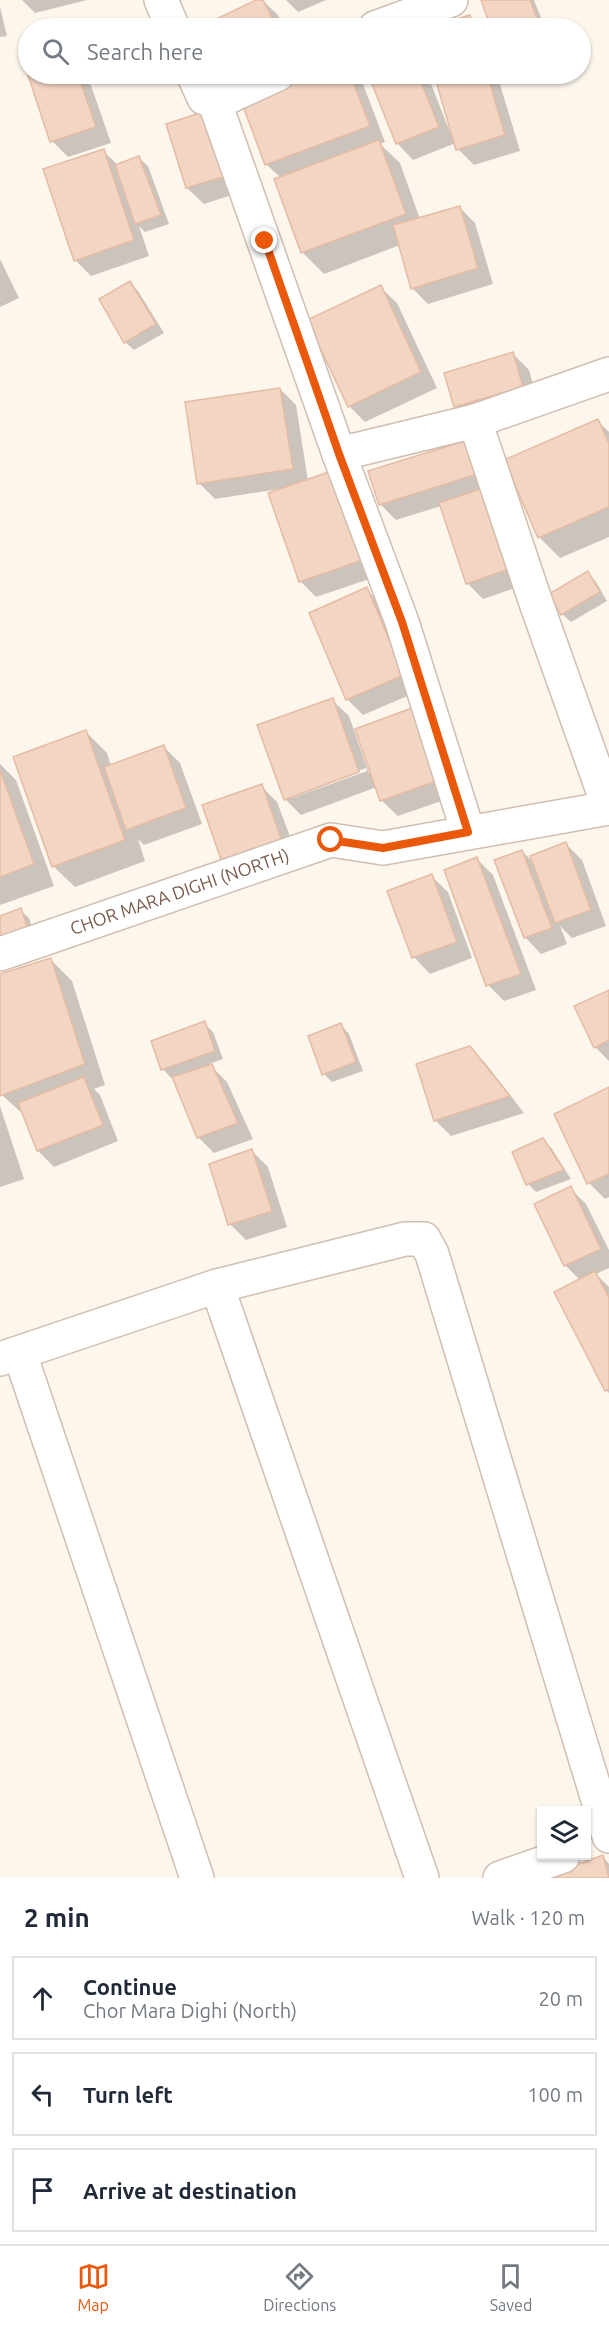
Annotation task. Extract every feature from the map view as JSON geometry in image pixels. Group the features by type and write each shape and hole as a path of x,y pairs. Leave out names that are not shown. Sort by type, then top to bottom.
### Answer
{"street":[{"path":"161,0 169,18"},
{"path":"402,18 451,0"},
{"path":"256,84 214,103 339,454 402,622 468,832"},
{"path":"339,454 475,421 609,374"},
{"path":"475,421 535,600 609,808"},
{"name":"CHOR MARA DIGHI (NORTH)","path":"0,954 331,840 383,848 609,808"},
{"path":"197,1878 10,1356 217,1286 405,1239 424,1239 432,1254 609,1838 591,1845"},
{"path":"217,1286 422,1878"},
{"path":"500,1878 552,1860"}],"building":[{"path":"256,0 263,0 272,18 218,18"},
{"path":"481,0 530,0 537,18 487,18"},
{"path":"31,84 81,84 96,127 50,142"},
{"path":"277,84 354,84 370,126 265,165 240,98"},
{"path":"372,84 422,84 439,127 396,144"},
{"path":"437,84 490,84 505,135 456,150"},
{"path":"206,111 226,176 186,188 166,124"},
{"path":"379,140 406,214 301,253 274,179"},
{"path":"104,149 134,240 74,261 43,169"},
{"path":"139,156 161,215 135,224 115,165"},
{"path":"460,206 478,268 411,289 393,225"},
{"path":"130,281 156,324 124,343 99,299"},
{"path":"381,285 421,372 348,407 307,320"},
{"path":"513,352 523,387 454,407 444,373"},
{"path":"280,388 293,469 197,484 185,402"},
{"path":"598,419 609,444 609,507 538,538 504,460"},
{"path":"474,438 484,472 379,505 368,471"},
{"path":"332,471 363,560 299,582 268,493"},
{"path":"486,487 512,568 466,584 439,503"},
{"path":"588,571 600,592 561,615 549,594"},
{"path":"367,587 404,675 346,700 309,613"},
{"path":"333,698 359,772 284,800 257,725"},
{"path":"412,708 437,781 380,801 355,729"},
{"path":"86,730 125,840 52,867 13,757"},
{"path":"164,745 186,808 126,830 104,767"},
{"path":"0,770 34,864 0,877"},
{"path":"262,784 284,847 224,868 202,805"},
{"path":"566,842 591,910 555,923 530,856"},
{"path":"522,850 552,928 524,938 494,860"},
{"path":"477,857 521,974 486,986 444,870"},
{"path":"432,874 457,942 412,958 387,891"},
{"path":"21,908 29,932 0,942 0,916"},
{"path":"51,958 85,1064 0,1096 0,974"},
{"path":"609,990 609,1040 594,1048 574,1006"},
{"path":"205,1021 215,1051 161,1070 151,1041"},
{"path":"341,1023 356,1062 322,1075 308,1036"},
{"path":"470,1046 510,1096 434,1121 416,1064"},
{"path":"212,1064 238,1123 197,1138 172,1077"},
{"path":"84,1077 103,1125 37,1151 18,1103"},
{"path":"609,1087 609,1174 587,1184 554,1114"},
{"path":"543,1138 564,1170 526,1185 512,1152"},
{"path":"252,1149 272,1211 228,1225 209,1164"},
{"path":"571,1186 601,1249 564,1266 534,1204"},
{"path":"595,1271 609,1298 609,1389 605,1391 554,1292"},
{"path":"603,1855 609,1878 548,1878 547,1876 591,1860"}],"route":[{"path":"265,241 339,454 402,622 468,832 383,848 331,840"}]}
